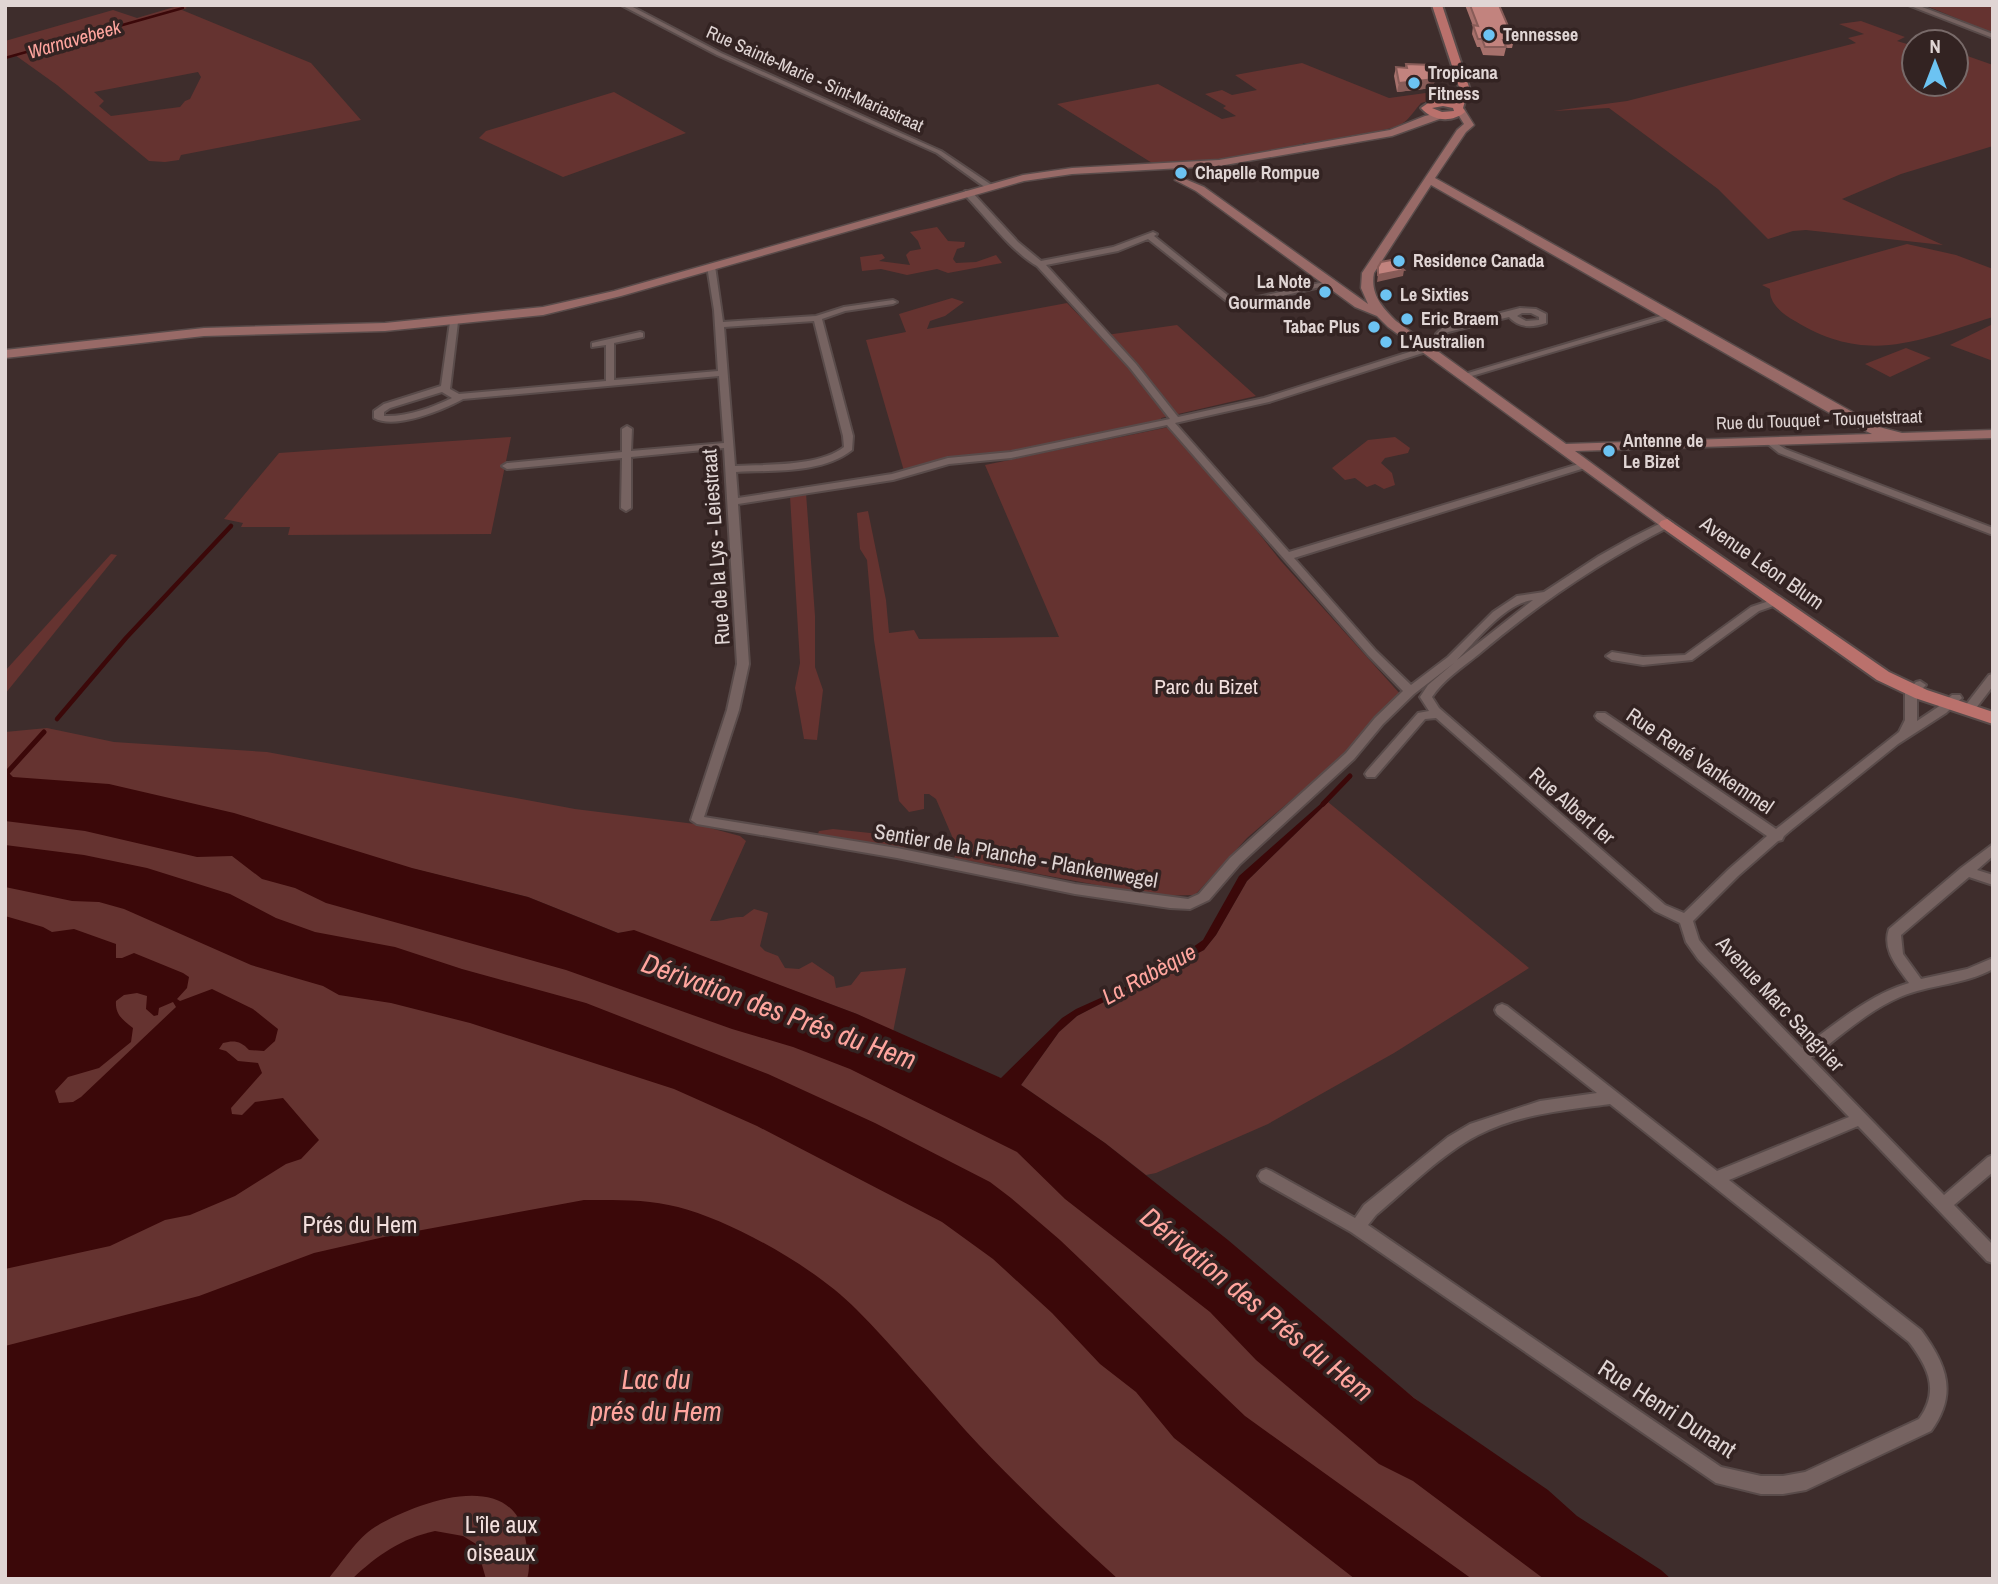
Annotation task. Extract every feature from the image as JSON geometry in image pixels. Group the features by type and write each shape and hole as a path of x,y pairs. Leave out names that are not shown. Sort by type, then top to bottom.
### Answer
{"main road":[{"path":"1437,5 1464,91 1460,109"},
{"path":"1426,108 1451,100 1464,91"},
{"path":"1437,103 1460,109"},
{"path":"1426,108 1444,116 1460,109"},
{"name":"Avenue Léon Blum","path":"1667,524 1832,638 1872,669 1993,718"},
{"name":"Avenue Léon Blum","path":"1962,704 1993,711"}],"street":[{"name":"Rue Sainte-Marie - Sint-Mariastraat","path":"624,5 719,54 939,152 989,186"},
{"path":"1911,5 1993,36"},
{"path":"1416,123 1426,108"},
{"path":"1439,714 1427,700 1429,691 1507,623 1591,563 1667,524 1462,376 1382,314 1373,303 1367,289 1368,273 1429,179 1470,123 1460,109"},
{"path":"1161,171 1180,180 1197,176 1219,163 1392,133 1444,116 1462,122 1464,128"},
{"path":"5,354 245,329 385,327 543,311 587,302 989,186 1049,173 1119,170 1161,171 1197,176 1343,290 1342,292 1359,304 1382,314"},
{"path":"1429,179 1667,317 1840,413 1874,430 1899,436"},
{"path":"968,193 1008,233 1028,258 1040,264 1133,366 1172,421 1372,653 1410,691 1452,659 1511,603 1527,596 1547,594"},
{"path":"1419,195 1458,198"},
{"path":"1040,264 1115,248 1151,235 1234,305 1330,282"},
{"name":"Rue de la Lys - Leiestraat","path":"697,820 733,709 743,664 723,373 711,266"},
{"path":"1343,290 1367,289"},
{"path":"719,325 817,318 844,309 892,302"},
{"path":"733,502 892,477 948,461 1011,455 1266,400 1441,341 1440,334 1445,330 1513,313"},
{"path":"1462,376 1667,317"},
{"path":"730,470 828,459 845,453 849,448 817,318"},
{"path":"454,322 445,388 451,395 460,397 723,373"},
{"path":"595,345 640,335"},
{"path":"610,342 610,384"},
{"path":"445,388 387,406 379,411 379,418 394,420 460,397"},
{"path":"1830,439 1844,429 1840,413"},
{"path":"626,508 627,429"},
{"name":"Rue du Touquet - Touquetstraat","path":"1563,449 1580,446 1993,434"},
{"path":"1769,441 1782,451 1993,532"},
{"path":"507,466 728,445"},
{"path":"1288,556 1585,465"},
{"path":"1612,656 1643,661 1688,658 1755,609 1778,601"},
{"path":"1686,920 1708,897 1777,837 1902,734 1962,704 1993,678"},
{"path":"1902,734 1912,720 1910,696 1916,688"},
{"name":"Sentier de la Planche - Plankenwegel","path":"697,820 897,853 1075,889 1190,904 1204,897 1235,861 1350,756 1379,721 1410,691"},
{"path":"1371,774 1422,716 1439,714"},
{"name":"Rue Albert Ier","path":"1439,714 1654,903 1686,920"},
{"name":"Rue René Vankemmel","path":"1601,716 1777,837"},
{"path":"1917,985 1896,955 1894,933 1993,849"},
{"path":"1966,871 1993,880"},
{"name":"Avenue Marc Sangnier","path":"1686,920 1693,942 1703,955 1993,1256"},
{"path":"1801,1057 1886,997 1917,985 1989,968"},
{"name":"Rue Henri Dunant","path":"1266,1176 1357,1227 1704,1468 1732,1480 1781,1486 1806,1481 1925,1425 1937,1407 1940,1385 1932,1360 1916,1336 1610,1098 1502,1010"},
{"path":"1357,1227 1362,1218 1391,1193 1453,1142 1475,1129 1540,1107 1610,1098"},
{"path":"1715,1179 1860,1119"},
{"path":"1943,1205 1993,1162"}],"green space":[{"path":"181,5 187,8 182,10 311,63 361,120 181,155 179,160 149,161 57,85 15,55 5,57 5,41 113,10 137,18","holes":["198,72 201,77 190,99 180,107 111,116 99,106 104,101 94,92"]},
{"path":"1924,5 1993,5 1993,33"},
{"path":"1861,21 1900,35 1897,41 1900,42 1900,98 1970,98 1970,57 1993,65 1993,146 1901,174 1842,199 1943,245 1806,230 1768,239 1718,189 1609,108 1553,111 1627,101 1856,43 1848,38 1864,34 1839,24"},
{"path":"1302,63 1389,98 1455,89 1446,96 1421,103 1406,121 1382,130 1383,133 1316,144 1303,143 1302,146 1193,164 1157,166 1057,104 1158,84 1222,119 1236,116 1223,108 1226,106 1205,94 1222,90 1232,95 1257,90 1235,75"},
{"path":"614,92 686,133 563,177 479,138 486,131"},
{"path":"937,227 948,241 965,242 964,247 957,249 953,259 956,263 976,262 996,255 1002,263 948,273 937,269 907,275 881,269 862,271 860,257 882,254 885,258 879,261 910,265 906,255 910,251 921,249 910,232"},
{"path":"1907,244 1956,255 1993,269 1993,317 1917,340 1870,346 1846,343 1821,335 1786,315 1774,304 1770,289 1762,285"},
{"path":"952,298 964,302 945,316 930,321 927,329 1067,303 1099,336 1177,325 1256,396 1161,418 1161,421 1010,453 947,458 904,471 866,340 906,332 899,314"},
{"path":"1993,324 1993,361 1950,345"},
{"path":"1906,348 1931,358 1890,377 1865,364"},
{"name":"Parc du Bizet","path":"1174,426 1280,560 1401,695 1337,761 1247,838 1195,895 1155,896 954,858 958,850 936,799 924,794 924,809 909,812 899,801 874,640 867,560 860,549 857,513 868,511 886,600 889,633 914,630 919,639 1059,637 985,465"},
{"path":"511,437 491,534 288,535 290,527 241,527 243,523 224,519 279,453"},
{"path":"1395,437 1410,448 1408,453 1385,458 1381,463 1392,473 1395,485 1384,489 1375,484 1367,487 1355,478 1345,480 1332,468 1368,440"},
{"path":"806,493 815,616 815,667 823,690 817,740 804,739 795,688 800,663 790,496"},
{"path":"111,554 117,555 5,694 5,671"},
{"name":"Prés du Hem","path":"47,728 114,742 267,752 575,809 695,824 740,836 746,841 710,921 743,917 754,909 768,913 760,946 778,956 785,968 799,969 812,962 834,977 836,988 851,985 861,972 906,968 893,1032 857,1014 634,931 618,933 528,897 414,869 1001,1078 1653,1579 5,1579 5,777 8,772 5,773 5,732"},
{"path":"1328,802 1529,968 1394,1053 1268,1124 1156,1173 1146,1175 1021,1085 1059,1032 1077,1016 1204,950 1216,935 1247,881"},
{"path":"833,829 907,837 906,850 817,836 819,831"}],"water":[{"name":"Dérivation des Prés du Hem","path":"8,772 13,777 109,784 234,813 412,868 528,897 618,933 634,930 857,1014 1001,1078 1062,1018 1156,973 1203,940 1239,876 1325,800 1328,802 1247,881 1216,935 1204,950 1077,1016 1059,1032 1021,1085 1105,1143 1228,1240 1414,1398 1548,1490 1577,1516 1671,1579 1544,1579 1413,1481 1379,1464 1256,1360 1210,1312 1065,1199 1017,1152 850,1069 566,970 326,903 295,888 262,879 232,856 197,857 85,831 5,821 5,773"},
{"path":"5,845 84,855 147,868 230,894 276,918 315,932 395,947 462,969 586,1003 768,1074 875,1123 990,1182 1011,1198 1060,1240 1245,1416 1472,1579 1355,1579 1174,1438 1136,1392 1100,1364 1052,1313 993,1259 942,1222 757,1126 674,1089 470,1023 391,1003 339,995 323,986 251,965 124,909 99,902 72,901 5,887"},
{"path":"5,916 52,932 74,929 116,944 116,958 134,953 189,977 187,988 177,999 180,1001 212,989 253,1009 278,1029 275,1041 264,1051 249,1050 234,1042 223,1043 219,1049 238,1061 258,1063 262,1073 231,1108 232,1114 242,1115 255,1102 283,1098 319,1140 301,1159 286,1164 235,1196 190,1215 165,1220 110,1246 5,1269","holes":["137,993 147,996 146,1009 154,1016 158,1015 159,1008 173,1002 176,1007 81,1097 73,1102 59,1103 55,1091 68,1077 99,1068 131,1042 133,1028 118,1014 116,1001 124,995"]},
{"name":"Lac du prés du Hem","path":"584,1200 631,1200 678,1207 700,1214 773,1248 819,1278 856,1309 966,1431 1118,1579 527,1579 529,1570 526,1542 518,1518 504,1504 485,1497 462,1496 415,1508 375,1527 356,1544 328,1579 5,1579 5,1346 199,1296 314,1253 384,1237"},
{"path":"435,1531 463,1536 476,1544 486,1579 352,1579 390,1549 411,1538"}],"building":[{"path":"1470,5 1499,5 1514,40 1503,40 1506,47 1485,47 1482,39 1478,39 1473,25 1478,26"},
{"path":"1406,64 1432,65 1435,79 1399,83 1396,67 1407,68"},
{"path":"1391,260 1404,270 1378,275 1381,262"}],"waterway":[{"name":"Warnavebeek","path":"5,58 183,8"},
{"path":"57,719 126,638 231,526"},
{"path":"5,775 44,732"},
{"name":"La Rabèque","path":"1323,804 1350,776"}],"place":[{"name":"Tennessee","path":"1489,35"},
{"name":"Tropicana Fitness","path":"1414,83"},
{"name":"Chapelle Rompue","path":"1181,173"},
{"name":"Residence Canada","path":"1399,261"},
{"name":"La Note Gourmande","path":"1325,292"},
{"name":"Le Sixties","path":"1386,295"},
{"name":"Eric Braem","path":"1407,319"},
{"name":"Tabac Plus","path":"1374,327"},
{"name":"L'Australien","path":"1386,342"},
{"name":"Antenne de Le Bizet","path":"1609,451"}],"park label":[{"name":"L'île aux oiseaux","path":"501,1539"}]}
